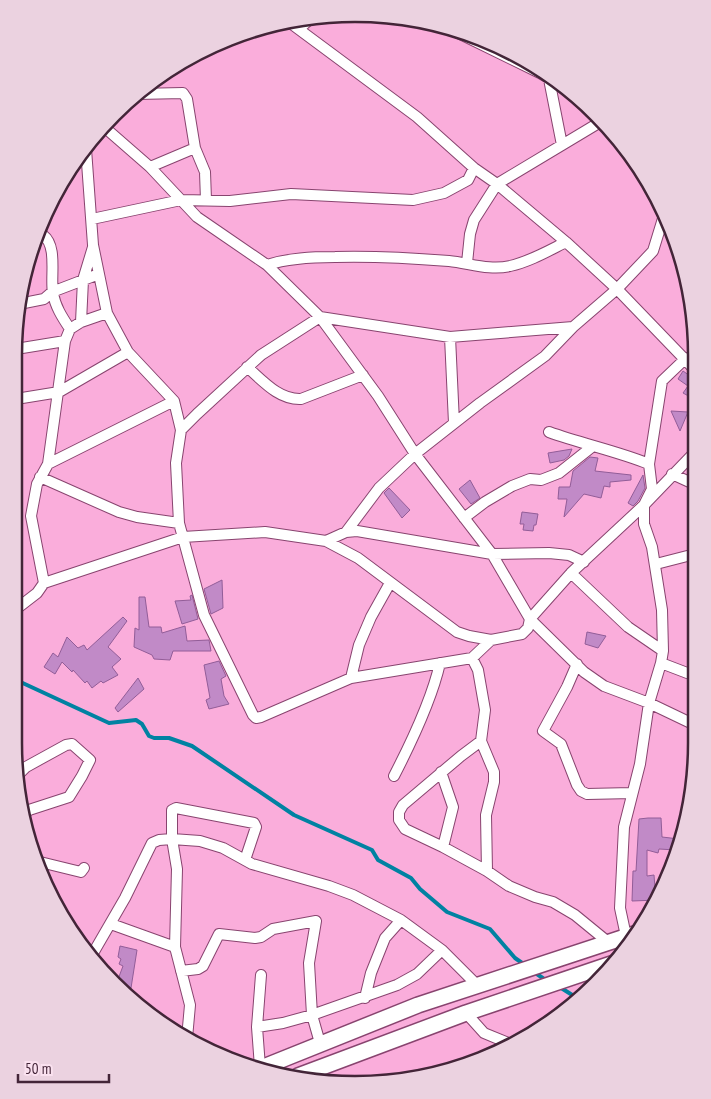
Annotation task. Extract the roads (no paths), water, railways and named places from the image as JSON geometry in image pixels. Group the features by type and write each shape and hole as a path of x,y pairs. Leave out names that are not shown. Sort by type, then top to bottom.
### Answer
{"main road":[{"path":"268,1065 418,1005 628,935"},
{"path":"306,1073 466,1013 602,967"}],"street":[{"path":"299,30 302,27"},
{"path":"296,28 417,117 474,168 497,184 566,242 618,289 688,362"},
{"path":"550,86 562,145"},
{"path":"150,93 183,92 187,99 195,148 205,172 206,200"},
{"path":"467,263 470,234 474,220 497,184 596,125"},
{"path":"109,131 150,167 197,217 267,265 320,316 363,375 415,454 492,554 530,619 584,672 604,686 649,703 688,722"},
{"path":"150,167 195,148"},
{"path":"82,165 92,219 93,245 107,313 128,352 174,402 181,430 176,463 178,523 204,615 252,715 256,718 261,717 351,678 472,658 490,640"},
{"path":"92,219 181,200 230,201 291,194 413,200 444,193 468,180 474,168"},
{"path":"346,532 379,488 415,454 544,356 573,327 618,289 653,251 661,224"},
{"path":"44,237 49,243 52,262 52,292 59,313 70,329"},
{"path":"267,265 284,259 301,257 358,256 425,259 467,263 489,268 508,267 566,242"},
{"path":"80,322 83,280 93,245"},
{"path":"27,302 44,299 52,292 99,274"},
{"path":"44,583 31,516 37,484 48,464 65,341 70,329 80,322 107,313"},
{"path":"181,430 261,355 320,316 450,337 573,327"},
{"path":"450,337 454,423"},
{"path":"22,348 65,341"},
{"path":"22,398 59,392 128,352"},
{"path":"630,932 620,908 624,826 640,764 649,703 663,651 662,610 656,564 644,524 644,506 652,489 649,464 662,381 685,359 688,358"},
{"path":"247,367 280,395 292,400 301,399 363,375"},
{"path":"48,464 174,402"},
{"path":"549,432 626,455 649,464"},
{"path":"464,518 485,502 512,486 530,479 541,480 559,473 593,446"},
{"path":"22,605 37,593 44,583 182,537 265,532 326,542 358,558 457,632 490,640 522,634 528,628 530,619 571,573 644,506 688,459"},
{"path":"672,474 688,481"},
{"path":"40,477 119,512 137,517 178,523"},
{"path":"326,542 346,532 357,531 492,554 549,553 569,556 584,562"},
{"path":"656,564 688,556"},
{"path":"571,573 628,628 663,651"},
{"path":"351,678 359,645 371,617 390,583"},
{"path":"472,658 478,670 485,710 481,741 491,764 494,777 486,815 487,871"},
{"path":"394,776 409,747 437,676 440,663"},
{"path":"661,663 688,673"},
{"path":"577,664 543,732 561,744 577,786 581,791 588,794 632,793"},
{"path":"481,741 403,805 399,812 399,820 405,829 487,871 509,886 552,902 575,915 608,942"},
{"path":"23,770 66,745 72,744 90,760 69,797 29,810"},
{"path":"441,772 453,807 443,847"},
{"path":"188,1032 190,1005 175,947 177,869 172,839 172,810 176,808 254,823 256,827 244,860"},
{"path":"95,951 111,924 152,843 159,840 172,839 200,841 223,848 252,864 329,886 353,895 401,920 442,950 477,985"},
{"path":"45,863 81,872 84,868"},
{"path":"365,998 370,972 385,938 401,920"},
{"path":"181,971 203,966 219,934 255,938 272,929 316,921 309,963 312,1015 320,1043"},
{"path":"111,924 175,947"},
{"path":"257,1027 283,1023 312,1015 365,998 397,985 417,974 442,950"},
{"path":"260,1063 257,1027 261,975"},
{"path":"466,1013 484,1033 504,1041"}],"waterway":[{"path":"22,683 109,723 136,720 142,724 149,736 169,738 192,746 294,815 372,850 378,860 411,878 420,889 447,912 490,929 515,958 525,965"},
{"path":"534,972 547,981"},
{"path":"558,986 573,996"}]}
